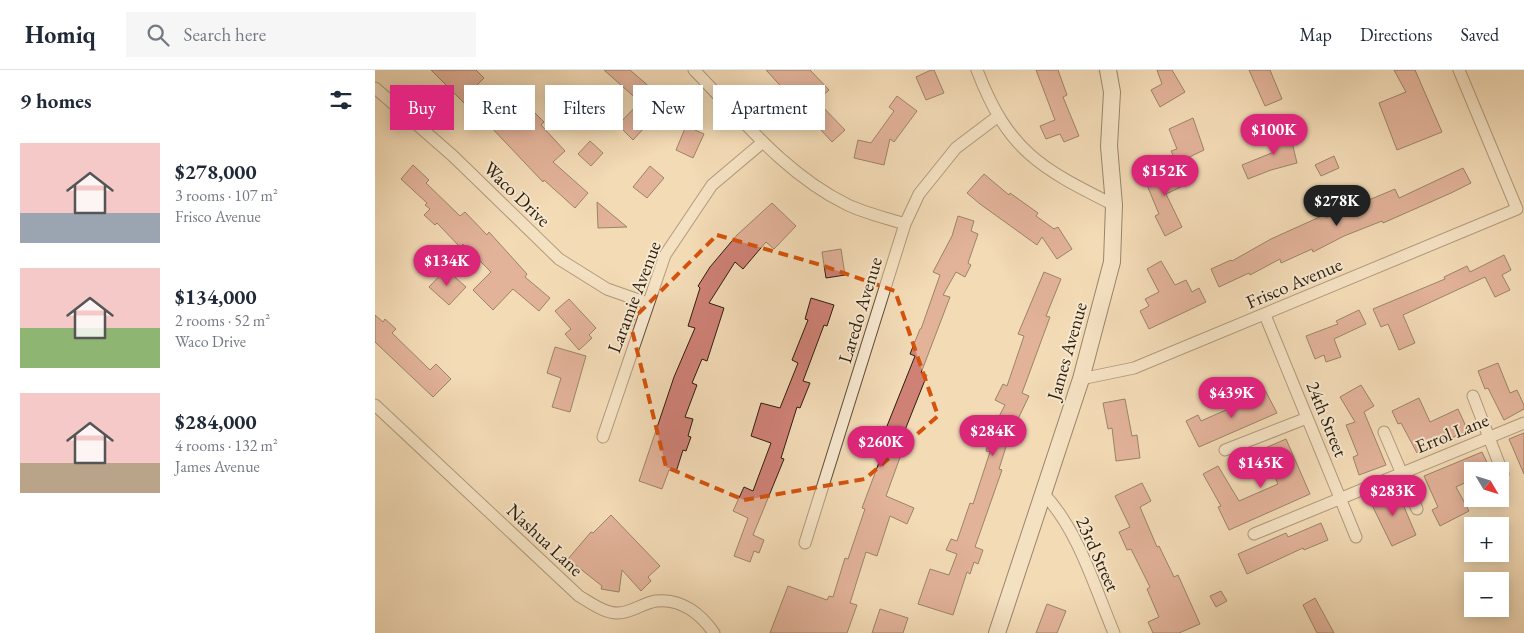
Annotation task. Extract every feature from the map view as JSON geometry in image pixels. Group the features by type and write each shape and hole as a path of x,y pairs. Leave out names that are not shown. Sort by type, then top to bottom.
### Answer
{"street":[{"path":"694,70 763,142 789,167 813,186 848,205 905,224"},
{"path":"977,70 997,117 1018,145 1045,167 1114,205"},
{"name":"James Avenue","path":"997,633 1081,379 1112,262 1114,205 1109,146 1112,92 1108,70"},
{"name":"Frisco Avenue","path":"1081,379 1134,368 1517,209 1459,70"},
{"name":"Waco Drive","path":"375,88 453,156 559,259 607,289 647,303"},
{"name":"Laredo Avenue","path":"805,543 905,224 919,194 956,148 997,117"},
{"name":"Laramie Avenue","path":"603,437 647,303 665,255 712,185 763,142"},
{"name":"24th Street","path":"1265,315 1357,537"},
{"path":"1473,396 1498,462"},
{"name":"Nashua Lane","path":"375,405 579,596 602,610 619,613 656,601 683,604 705,620 714,633"},
{"path":"1225,450 1307,418"},
{"name":"Errol Lane","path":"1254,534 1340,497 1524,423"},
{"path":"1384,432 1417,509"},
{"name":"23rd Street","path":"1043,493 1058,509 1070,527 1114,633"}],"highlighted area":[{"path":"717,235 821,265 895,291 938,416 865,479 744,500 666,467 630,322"}],"building":[{"path":"431,70 476,70 484,78 477,85 464,85 464,103 454,93 454,85 446,85"},
{"path":"604,70 630,70 647,85 633,85 633,96"},
{"path":"766,70 810,70 824,85 780,85"},
{"path":"934,70 944,93 926,100 916,77"},
{"path":"1036,70 1058,70 1067,95 1063,97 1079,136 1064,142 1060,134 1046,139 1040,126 1055,120"},
{"path":"1157,70 1172,70 1185,92 1160,107 1151,90 1162,84"},
{"path":"1249,70 1270,70 1282,99 1265,106"},
{"path":"1394,70 1415,70 1442,132 1397,150 1379,103 1406,92"},
{"path":"825,86 829,90 825,94"},
{"path":"897,96 917,111 894,142 890,139 884,165 854,158 858,140 871,143 894,111 889,107"},
{"path":"633,109 633,130 642,130 633,140 623,130 623,120"},
{"path":"825,109 845,130 832,142 821,130 825,130"},
{"path":"535,113 544,122 541,125 565,151 553,162 588,193 575,208 544,180 543,182 494,130 535,130"},
{"path":"1193,118 1204,150 1177,163 1171,151 1177,149 1169,129"},
{"path":"684,130 695,130 704,134 693,158 676,150"},
{"path":"1289,130 1297,163 1248,179 1242,165 1274,152 1270,135"},
{"path":"590,141 603,153 591,166 578,154"},
{"path":"1334,156 1339,168 1321,176 1315,165"},
{"path":"413,165 429,180 426,183 460,216 465,212 487,235 489,232 527,274 525,277 550,298 539,311 513,289 493,310 473,290 491,272 463,244 460,247 437,223 435,225 424,215 430,209 425,205 427,203 401,179"},
{"path":"1175,165 1183,186 1166,194 1182,227 1165,236 1155,216 1159,214 1144,178"},
{"path":"650,166 664,178 647,198 633,187"},
{"path":"1463,168 1471,183 1383,223 1382,221 1344,236 1313,252 1312,249 1281,263 1280,259 1250,275 1249,273 1219,287 1211,269 1232,261 1271,239 1324,215 1326,218 1395,189 1399,198"},
{"path":"984,174 1009,195 1010,193 1038,213 1036,216 1054,229 1058,227 1072,249 1057,259 1042,237 1037,245 967,193"},
{"path":"597,202 627,227 598,228"},
{"path":"772,203 796,226 774,249 766,242 743,269 735,262 709,303 724,308 707,361 702,359 692,383 697,385 685,417 693,419 688,436 691,437 686,451 683,450 676,472 669,470 662,489 639,481 674,377 695,328 688,326 700,288 698,286 710,267 737,235"},
{"path":"958,216 974,221 971,231 978,234 968,263 971,265 965,277 956,272 943,295 950,297 921,373 927,375 897,450 902,452 886,496 914,508 907,524 890,516 877,556 866,552 850,603 857,605 847,633 770,633 788,586 827,600 829,596 833,597 845,558 848,559 865,509 862,508 890,433 885,431 915,356 910,354 940,275 933,272 952,236"},
{"path":"841,249 845,275 826,278 822,252"},
{"path":"1504,255 1511,270 1502,275 1510,290 1495,297 1485,277 1403,315 1415,343 1399,350 1388,324 1381,327 1373,309 1445,279 1444,277 1467,266 1470,272"},
{"path":"1161,261 1175,285 1186,280 1192,292 1199,288 1206,302 1149,329 1140,311 1149,306 1145,299 1159,292 1147,269"},
{"path":"446,269 466,287 449,305 429,287"},
{"path":"1044,272 1061,279 1046,316 1050,317 1022,393 1029,396 1018,419 1015,418 999,469 1002,470 975,547 983,550 978,564 974,562 970,574 967,572 953,615 918,604 930,569 949,575 957,554 946,550 951,539 957,541 970,503 973,504 990,452 986,451 993,428 1005,405 995,400 1003,384 1007,386 1024,336 1018,334"},
{"path":"811,298 834,305 827,326 824,325 803,381 810,383 800,408 797,407 781,458 784,459 753,535 764,540 759,553 754,551 750,562 734,556 748,518 733,511 744,487 753,491 771,443 751,436 761,403 780,408 798,363 792,360 808,320 805,319"},
{"path":"569,299 596,328 589,335 592,338 579,350 565,334 571,329 555,311"},
{"path":"1359,310 1366,324 1334,339 1341,357 1326,362 1324,355 1315,359 1306,336 1338,324 1336,321"},
{"path":"375,315 383,322 385,319 396,329 392,333 430,370 436,364 451,379 433,397 375,342"},
{"path":"555,347 586,356 570,412 552,407 561,378 547,373"},
{"path":"1498,363 1510,393 1517,390 1524,405 1524,409 1504,420 1488,388 1485,389 1478,371"},
{"path":"1361,385 1374,406 1364,412 1386,465 1359,475 1353,457 1358,455 1346,425 1355,422 1340,397"},
{"path":"1265,390 1277,413 1199,447 1186,421 1198,415 1201,421 1246,401"},
{"path":"1419,398 1430,422 1458,409 1468,431 1444,441 1443,439 1417,453 1401,423 1398,424 1392,411"},
{"path":"1125,399 1132,436 1137,435 1140,458 1116,461 1112,428 1108,429 1103,403"},
{"path":"1524,433 1524,474 1509,439"},
{"path":"1286,439 1310,494 1229,530 1218,507 1221,506 1203,474 1218,466 1239,501 1278,484 1263,449"},
{"path":"1482,452 1487,462 1464,462 1464,483 1456,487 1464,502 1464,508 1467,508 1469,511 1440,526 1432,510 1438,507 1424,476"},
{"path":"1142,483 1151,501 1140,507 1157,547 1159,546 1174,577 1178,575 1200,624 1179,633 1153,633 1148,622 1159,617 1147,589 1150,587 1131,549 1127,550 1119,532 1130,527 1115,496"},
{"path":"1396,488 1416,535 1392,546 1369,499"},
{"path":"611,515 660,566 648,577 651,581 641,591 622,570 619,592 601,589 602,586 568,559 591,532 593,533"},
{"path":"1321,523 1328,540 1304,550 1303,548 1247,574 1238,554 1286,533 1288,537"},
{"path":"1221,591 1227,601 1216,607 1210,596"},
{"path":"1315,598 1334,633 1317,633 1303,605"},
{"path":"1047,604 1066,611 1057,633 1036,633"},
{"path":"880,609 908,618 903,633 872,633"}]}
